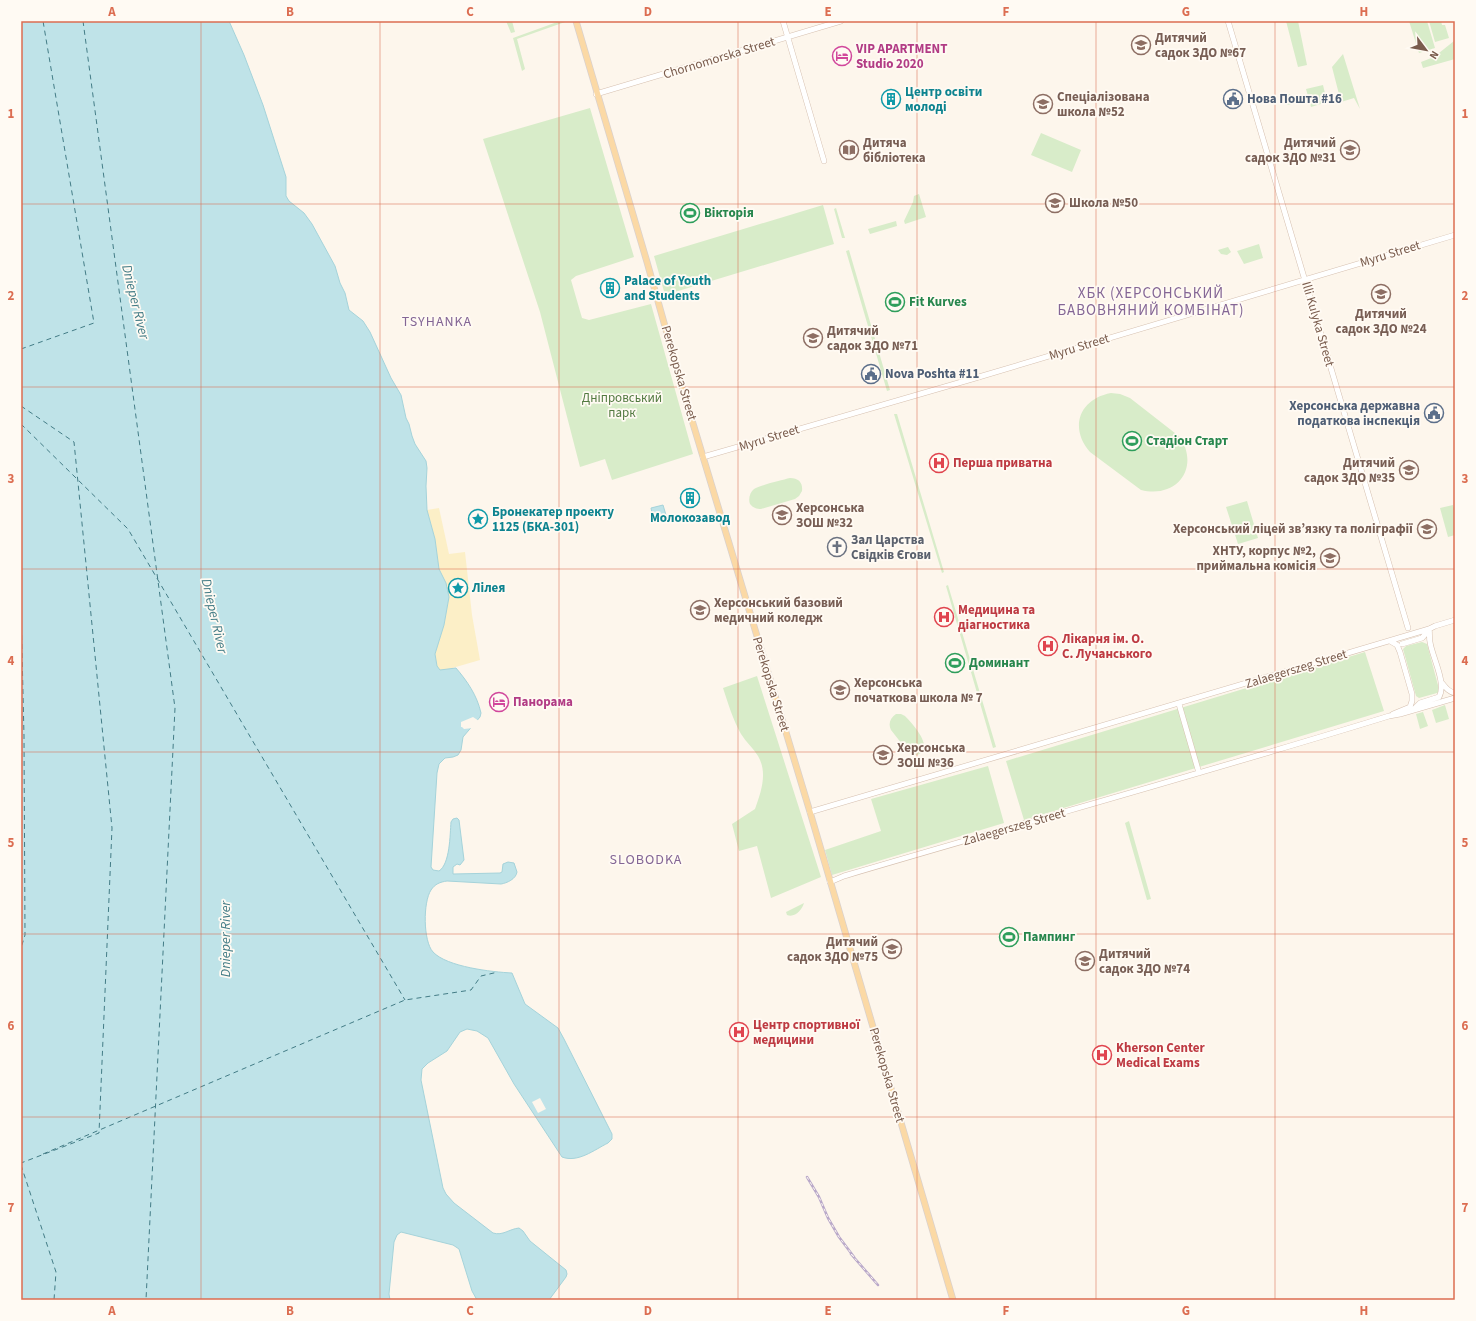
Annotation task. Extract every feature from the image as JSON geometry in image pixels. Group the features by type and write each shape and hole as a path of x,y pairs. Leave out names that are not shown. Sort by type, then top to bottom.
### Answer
{"main road":[{"name":"Perekopska Street","path":"576,21 596,94 810,812 953,1300"}],"street":[{"path":"783,21 824,161"},
{"name":"Chornomorska Street","path":"596,94 841,21"},
{"name":"Illi Kulyka Street","path":"1228,21 1408,628"},
{"name":"Myru Street","path":"703,457 972,379 1455,234"},
{"path":"1402,644 1422,638 1435,626 1455,620"},
{"path":"1400,652 1408,628 1430,642"},
{"path":"1413,710 1420,702 1439,696 1442,692 1441,681 1430,642 1429,630"},
{"name":"Zalaegerszeg Street","path":"810,812 1429,630"},
{"path":"1390,641 1397,645 1400,652 1415,700 1427,706"},
{"path":"1441,681 1445,688 1450,692 1455,693"},
{"path":"1389,716 1410,707 1412,694"},
{"path":"1389,716 1455,698"},
{"path":"1179,704 1199,773"},
{"name":"Zalaegerszeg Street","path":"830,882 863,870 1258,757 1389,716"}],"green space":[{"path":"506,21 512,21 515,32 511,33"},
{"path":"560,21 565,22 517,39 525,69 522,71 513,38"},
{"path":"1286,21 1298,21 1307,65 1298,67"},
{"path":"1409,21 1427,21 1435,48 1419,53"},
{"path":"1429,21 1441,21 1442,25 1445,25 1449,38 1435,42"},
{"path":"1454,41 1455,59 1423,68 1421,62 1434,57"},
{"path":"1343,54 1360,109 1354,98 1341,102 1332,67"},
{"path":"1323,85 1327,102 1311,107 1306,89"},
{"path":"1290,94 1292,104 1287,105 1282,97"},
{"name":"Дніпровський парк","path":"590,108 634,257 576,276 571,280 582,318 589,320 651,304 693,454 612,480 605,459 580,467 540,312 483,139"},
{"path":"1041,133 1081,150 1072,172 1031,155"},
{"path":"919,194 926,217 905,224 904,221 913,202 914,196"},
{"path":"823,205 834,244 665,295 654,256"},
{"path":"836,208 845,238 842,238 834,209"},
{"path":"896,221 897,226 870,234 868,229"},
{"path":"1259,244 1263,258 1244,264 1237,251"},
{"path":"1228,247 1231,252 1227,255 1221,254 1218,250"},
{"path":"849,250 890,390 887,391 846,251"},
{"name":"Стадіон Старт","path":"1111,393 1120,394 1130,398 1180,437 1186,449 1186,470 1182,478 1174,485 1165,490 1154,492 1141,490 1090,452 1080,434 1079,424 1081,416 1091,401 1100,396"},
{"path":"894,414 897,414 944,572 942,573"},
{"path":"790,478 798,480 802,486 802,491 795,499 761,509 755,508 750,504 749,500 751,492 754,489 766,484"},
{"path":"1247,501 1258,538 1238,544 1226,507"},
{"path":"1453,505 1455,511 1455,535 1448,537 1440,508"},
{"path":"948,585 996,747 993,748 946,586"},
{"path":"1422,642 1427,644 1439,692 1419,698 1416,696 1403,649 1406,646"},
{"path":"1365,652 1384,711 1024,820 1006,761"},
{"path":"757,676 821,877 771,898 757,846 739,851 732,824 755,809 761,789 763,769 758,756 738,729 723,688"},
{"path":"1445,705 1449,719 1436,723 1432,710"},
{"path":"1423,712 1428,726 1420,729 1416,714"},
{"path":"896,714 905,716 920,734 923,740 924,749 920,754 915,755 909,753 891,730 890,721"},
{"path":"988,766 1004,823 832,875 825,850 881,831 871,799"},
{"path":"1129,821 1151,899 1147,900 1125,823"},
{"path":"804,903 798,913 790,916 787,915 786,912"}],"sand":[{"name":"Лілея","path":"439,508 449,554 465,552 472,615 480,660 442,671 437,666 435,654 444,625 449,597 439,569 435,539 427,510"}],"water":[{"name":"Dnieper River","path":"21,21 229,21 263,105 286,177 286,196 289,201 304,213 312,224 335,266 340,283 345,293 349,310 363,321 370,332 391,378 401,395 406,418 415,444 426,461 427,510 435,539 439,569 446,583 449,597 444,625 435,654 437,666 440,670 456,668 471,689 477,700 481,713 480,717 463,737 461,750 458,755 445,758 439,764 437,773 431,867 433,870 439,871 443,867 449,849 451,822 453,819 457,818 459,820 464,860 460,865 457,864 453,867 453,874 500,873 502,872 503,864 508,862 514,863 517,872 513,879 501,884 447,881 436,885 428,896 425,912 427,939 433,952 448,961 470,968 512,973 525,1004 558,1028 612,1134 612,1139 592,1152 580,1157 562,1157 514,1084 488,1038 477,1031 467,1029 460,1032 447,1051 428,1063 422,1069 421,1080 443,1188 446,1194 454,1203 493,1233 500,1234 519,1228 530,1241 566,1270 566,1277 549,1300 477,1300 472,1291 459,1249 453,1245 401,1232 397,1235 394,1242 389,1294 390,1300 21,1300"},
{"path":"663,505 666,515 653,518 651,508"}],"pier":[{"path":"473,717 479,721 473,728 464,729 461,727 461,722"},
{"path":"540,1098 546,1109 538,1113 532,1102"}],"ferry route":[{"path":"21,349 94,323 43,21"},
{"path":"83,21 175,708 146,1300"},
{"path":"21,406 74,442 112,828 99,1133 21,1163"},
{"path":"21,424 128,529 405,1000"},
{"path":"21,608 24,736 25,935 21,948"},
{"path":"43,1154 405,1000 471,990 481,976 498,972"},
{"path":"21,1165 56,1272 54,1300"}],"railway":[{"path":"807,1177 839,1237 854,1257"},
{"path":"851,1254 878,1285"}],"place":[{"name":"Дитячий садок ЗДО №67","path":"1141,45"},
{"name":"VIP APARTMENT Studio 2020","path":"842,56"},
{"name":"Центр освіти молоді","path":"891,99"},
{"name":"Нова Пошта #16","path":"1233,99"},
{"name":"Спеціалізована школа №52","path":"1043,104"},
{"name":"Дитяча бібліотека","path":"849,150"},
{"name":"Дитячий садок ЗДО №31","path":"1350,150"},
{"name":"Школа №50","path":"1055,203"},
{"name":"Вікторія","path":"690,213"},
{"name":"Palace of Youth and Students","path":"610,288"},
{"name":"Дитячий садок ЗДО №24","path":"1381,294"},
{"name":"Fit Kurves","path":"895,302"},
{"name":"Дитячий садок ЗДО №71","path":"813,338"},
{"name":"Nova Poshta #11","path":"871,374"},
{"name":"Херсонська державна податкова інспекція","path":"1434,413"},
{"name":"Стадіон Старт","path":"1132,441"},
{"name":"Перша приватна","path":"939,463"},
{"name":"Дитячий садок ЗДО №35","path":"1409,470"},
{"name":"Молокозавод","path":"690,498"},
{"name":"Херсонська ЗОШ №32","path":"782,515"},
{"name":"Бронекатер проекту 1125 (БКА-301)","path":"478,519"},
{"name":"Херсонський ліцей зв’язку та поліграфії","path":"1427,529"},
{"name":"Зал Царства Свідків Єгови","path":"837,547"},
{"name":"ХНТУ, корпус №2, приймальна комісія","path":"1330,558"},
{"name":"Лілея","path":"458,588"},
{"name":"Херсонський базовий медичний коледж","path":"700,610"},
{"name":"Медицина та діагностика","path":"944,617"},
{"name":"Лікарня ім. О. С. Лучанського","path":"1048,646"},
{"name":"Доминант","path":"955,663"},
{"name":"Херсонська початкова школа № 7","path":"840,690"},
{"name":"Панорама","path":"499,702"},
{"name":"Херсонська ЗОШ №36","path":"883,755"},
{"name":"Пампинг","path":"1009,937"},
{"name":"Дитячий садок ЗДО №75","path":"892,949"},
{"name":"Дитячий садок ЗДО №74","path":"1085,961"},
{"name":"Центр спортивної медицини","path":"739,1032"},
{"name":"Kherson Center Medical Exams","path":"1102,1055"}],"district":[{"name":"ХБК (ХЕРСОНСЬКИЙ БАВОВНЯНИЙ КОМБІНАТ)","path":"1151,302"},
{"name":"TSYHANKA","path":"437,322"},
{"name":"SLOBODKA","path":"646,860"}]}
